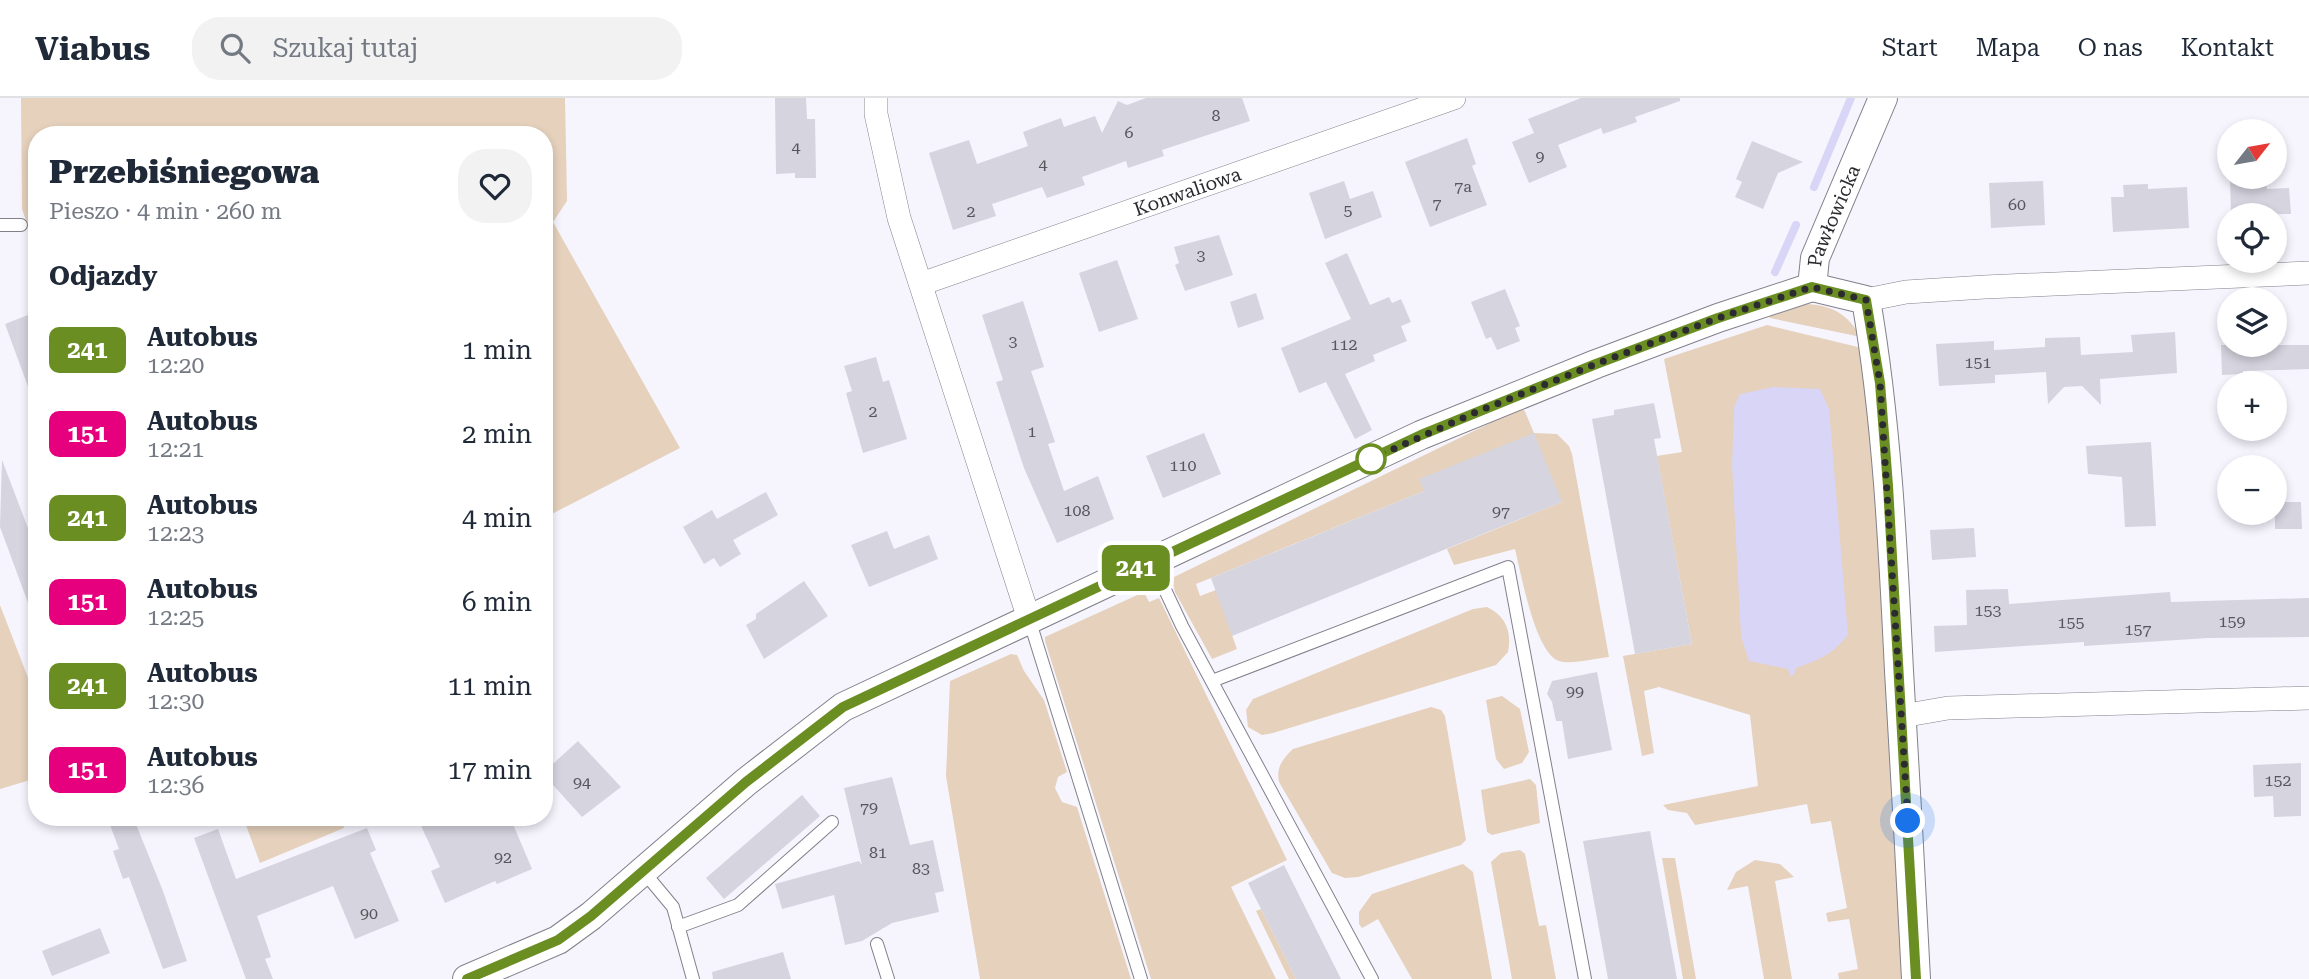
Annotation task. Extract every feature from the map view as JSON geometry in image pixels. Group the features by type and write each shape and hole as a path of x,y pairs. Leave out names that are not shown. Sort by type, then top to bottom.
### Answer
{"street":[{"path":"876,98 899,218 1029,619"},
{"name":"Konwaliowa","path":"921,284 1454,98"},
{"name":"Pawłowicka","path":"467,979 558,940 746,782 843,707 1474,413 1706,322 1812,287 1815,258 1883,98"},
{"path":"1812,287 1866,300 1906,292 2309,274"},
{"path":"1866,300 1880,383 1916,979"},
{"path":"1902,716 1948,708 2309,698"}],"lane":[{"path":"0,225 21,226"},
{"path":"1152,561 1212,681 1372,979"},
{"path":"1212,681 1508,567 1585,979"},
{"path":"1029,619 1141,979"},
{"path":"678,927 738,905 832,822"},
{"path":"643,871 673,907 693,979"},
{"path":"877,944 888,979"}],"shaded area":[{"path":"21,98 565,98 567,201 553,222 553,126 28,126 28,226 22,209"},
{"path":"553,222 680,448 553,513"},
{"path":"1807,304 1839,313 1861,337 1770,318 1769,315"},
{"path":"1767,325 1862,348 1872,432 1904,979 1839,979 1838,973 1858,969 1849,919 1828,922 1826,913 1847,908 1831,821 1811,824 1807,804 1695,825 1687,813 1668,810 1663,805 1758,786 1750,715 1659,687 1644,691 1654,753 1642,756 1623,656 1692,644 1657,456 1682,452 1664,359"},
{"path":"1774,387 1820,389 1829,409 1848,635 1831,652 1796,668 1794,675 1790,676 1788,669 1749,661 1741,636 1732,465 1734,407 1740,394"},
{"path":"1523,407 1534,433 1557,434 1569,446 1572,454 1609,657 1564,662 1550,655 1530,611 1515,549 1454,565 1447,549 1562,502 1424,491 1196,584 1200,596 1216,590 1237,649 1212,659 1175,592 1172,578"},
{"path":"1144,592 1149,602 1159,598 1287,860 1231,887 1276,979 1151,979 1045,641 1045,637"},
{"path":"0,605 28,678 28,781 0,789"},
{"path":"1487,607 1499,615 1508,631 1508,652 1496,665 1273,733 1262,735 1248,727 1246,710 1253,699 1473,609"},
{"path":"1011,654 1017,655 1024,671 1044,700 1067,772 1058,777 1055,788 1062,802 1077,807 1131,979 980,979 946,776 950,681"},
{"path":"1502,696 1520,709 1529,752 1522,763 1504,769 1496,759 1486,700"},
{"path":"1431,707 1441,710 1445,716 1466,840 1461,845 1358,877 1345,878 1332,873 1279,782 1278,772 1283,760 1293,749"},
{"path":"1530,779 1536,785 1540,823 1492,835 1487,832 1481,790"},
{"path":"246,826 343,826 344,828 260,863"},
{"path":"1520,850 1525,854 1539,926 1546,925 1556,979 1512,979 1491,862 1501,853"},
{"path":"1662,858 1675,858 1696,979 1683,979"},
{"path":"1755,860 1780,864 1794,877 1775,881 1792,979 1764,979 1748,886 1727,890 1736,872"},
{"path":"1463,864 1473,872 1492,979 1412,979 1378,919 1362,928 1359,924 1359,912 1372,894"},
{"path":"1261,909 1296,979 1289,979 1256,911"}],"building":[{"path":"775,98 806,98 807,119 815,119 816,178 795,178 795,173 776,174"},
{"path":"1146,98 1242,98 1250,121 1162,150 1164,156 1128,168 1126,161 1082,177 1085,185 1047,198 1042,187 992,204 996,216 953,230 929,153 969,140 977,164 1028,146 1023,132 1061,118 1064,127 1095,116 1102,133 1118,101 1127,105"},
{"path":"1581,98 1680,98 1680,101 1635,117 1637,122 1603,134 1601,128 1558,145 1567,167 1529,183 1512,142 1534,133 1528,119"},
{"path":"1467,138 1476,164 1472,166 1487,205 1430,227 1405,162"},
{"path":"1752,141 1803,162 1778,173 1763,209 1735,197 1742,182 1736,179"},
{"path":"1344,181 1350,199 1373,191 1382,217 1325,239 1309,193"},
{"path":"2043,181 2045,225 1991,228 1989,183"},
{"path":"2148,184 2148,189 2187,187 2189,228 2113,232 2111,197 2124,197 2123,185"},
{"path":"2289,188 2291,214 2287,214 2287,203 2231,203 2230,189"},
{"path":"1219,235 1233,275 1185,291 1175,265 1179,263 1174,247"},
{"path":"1347,253 1370,305 1389,297 1392,303 1401,299 1411,322 1401,326 1407,341 1373,355 1375,361 1345,374 1372,430 1355,439 1326,382 1299,393 1281,348 1351,319 1325,263"},
{"path":"1117,260 1138,319 1099,332 1079,273"},
{"path":"1505,289 1520,326 1515,328 1520,341 1497,350 1491,337 1486,339 1471,302"},
{"path":"1256,293 1264,319 1238,328 1230,302"},
{"path":"1023,301 1044,367 1031,371 1055,442 1048,444 1064,491 1098,476 1114,519 1057,543 1024,468 996,382 1003,380 982,315"},
{"path":"28,315 28,387 5,324"},
{"path":"2175,332 2177,373 2100,379 2101,405 2082,386 2064,387 2048,404 2046,372 1995,375 1995,383 1939,386 1936,344 1994,341 1994,350 2045,347 2045,338 2080,337 2081,355 2133,352 2131,335"},
{"path":"2287,345 2309,345 2309,369 2222,371 2221,357 2287,357"},
{"path":"876,357 883,382 889,380 907,439 863,453 846,393 852,391 844,366"},
{"path":"1654,403 1661,438 1654,439 1692,644 1635,654 1592,419 1614,415 1614,410"},
{"path":"1204,433 1221,474 1163,498 1146,456"},
{"path":"1534,433 1562,502 1232,636 1211,578 1424,491 1419,479"},
{"path":"2151,442 2156,526 2125,527 2122,477 2088,474 2086,446"},
{"path":"2,460 28,528 28,603 0,527"},
{"path":"766,492 778,515 733,540 741,554 720,567 714,558 704,564 683,527 712,510 717,519"},
{"path":"2287,502 2301,502 2302,529 2275,529 2275,525 2287,525"},
{"path":"1974,528 1976,557 1932,560 1930,530"},
{"path":"887,531 894,549 929,535 938,559 869,587 851,545"},
{"path":"804,581 828,616 764,659 746,625 756,619 756,614"},
{"path":"2008,589 2009,604 2170,592 2171,602 2309,598 2309,637 2208,638 2084,646 2084,642 1935,652 1934,626 1967,625 1966,590"},
{"path":"1597,672 1612,750 1568,759 1562,721 1556,721 1552,702 1547,694 1552,681"},
{"path":"578,741 621,787 582,817 553,785 553,764"},
{"path":"2301,763 2301,816 2274,817 2273,796 2254,797 2253,765"},
{"path":"892,777 910,845 933,840 944,891 935,893 939,912 892,923 862,941 845,945 834,895 782,909 775,884 859,861 862,865 844,788"},
{"path":"802,795 820,816 724,899 706,878"},
{"path":"110,826 137,826 187,961 163,969 129,877 123,879 113,851 119,849"},
{"path":"421,826 514,826 532,869 497,884 495,881 445,903 431,871 440,867"},
{"path":"367,828 376,850 370,853 399,921 355,939 333,886 257,916 271,957 265,959 273,979 246,979 194,838 218,829 236,879"},
{"path":"1650,831 1677,979 1608,979 1583,841"},
{"path":"1284,865 1341,979 1296,979 1248,883"},
{"path":"100,928 110,953 52,976 42,951"},
{"path":"783,952 791,979 713,979 712,972"}],"waterway":[{"path":"1814,187 1851,98"},
{"path":"1775,272 1796,225"}],"bus line":[{"name":"241","path":"467,979 558,940 591,916 746,782 843,707 1421,435 1718,318 1812,287 1866,300 1877,362 1896,608 1916,979"}],"route":[{"path":"1371,459 1421,435 1596,364 1718,318 1812,287 1866,300 1880,383 1908,821"}]}
